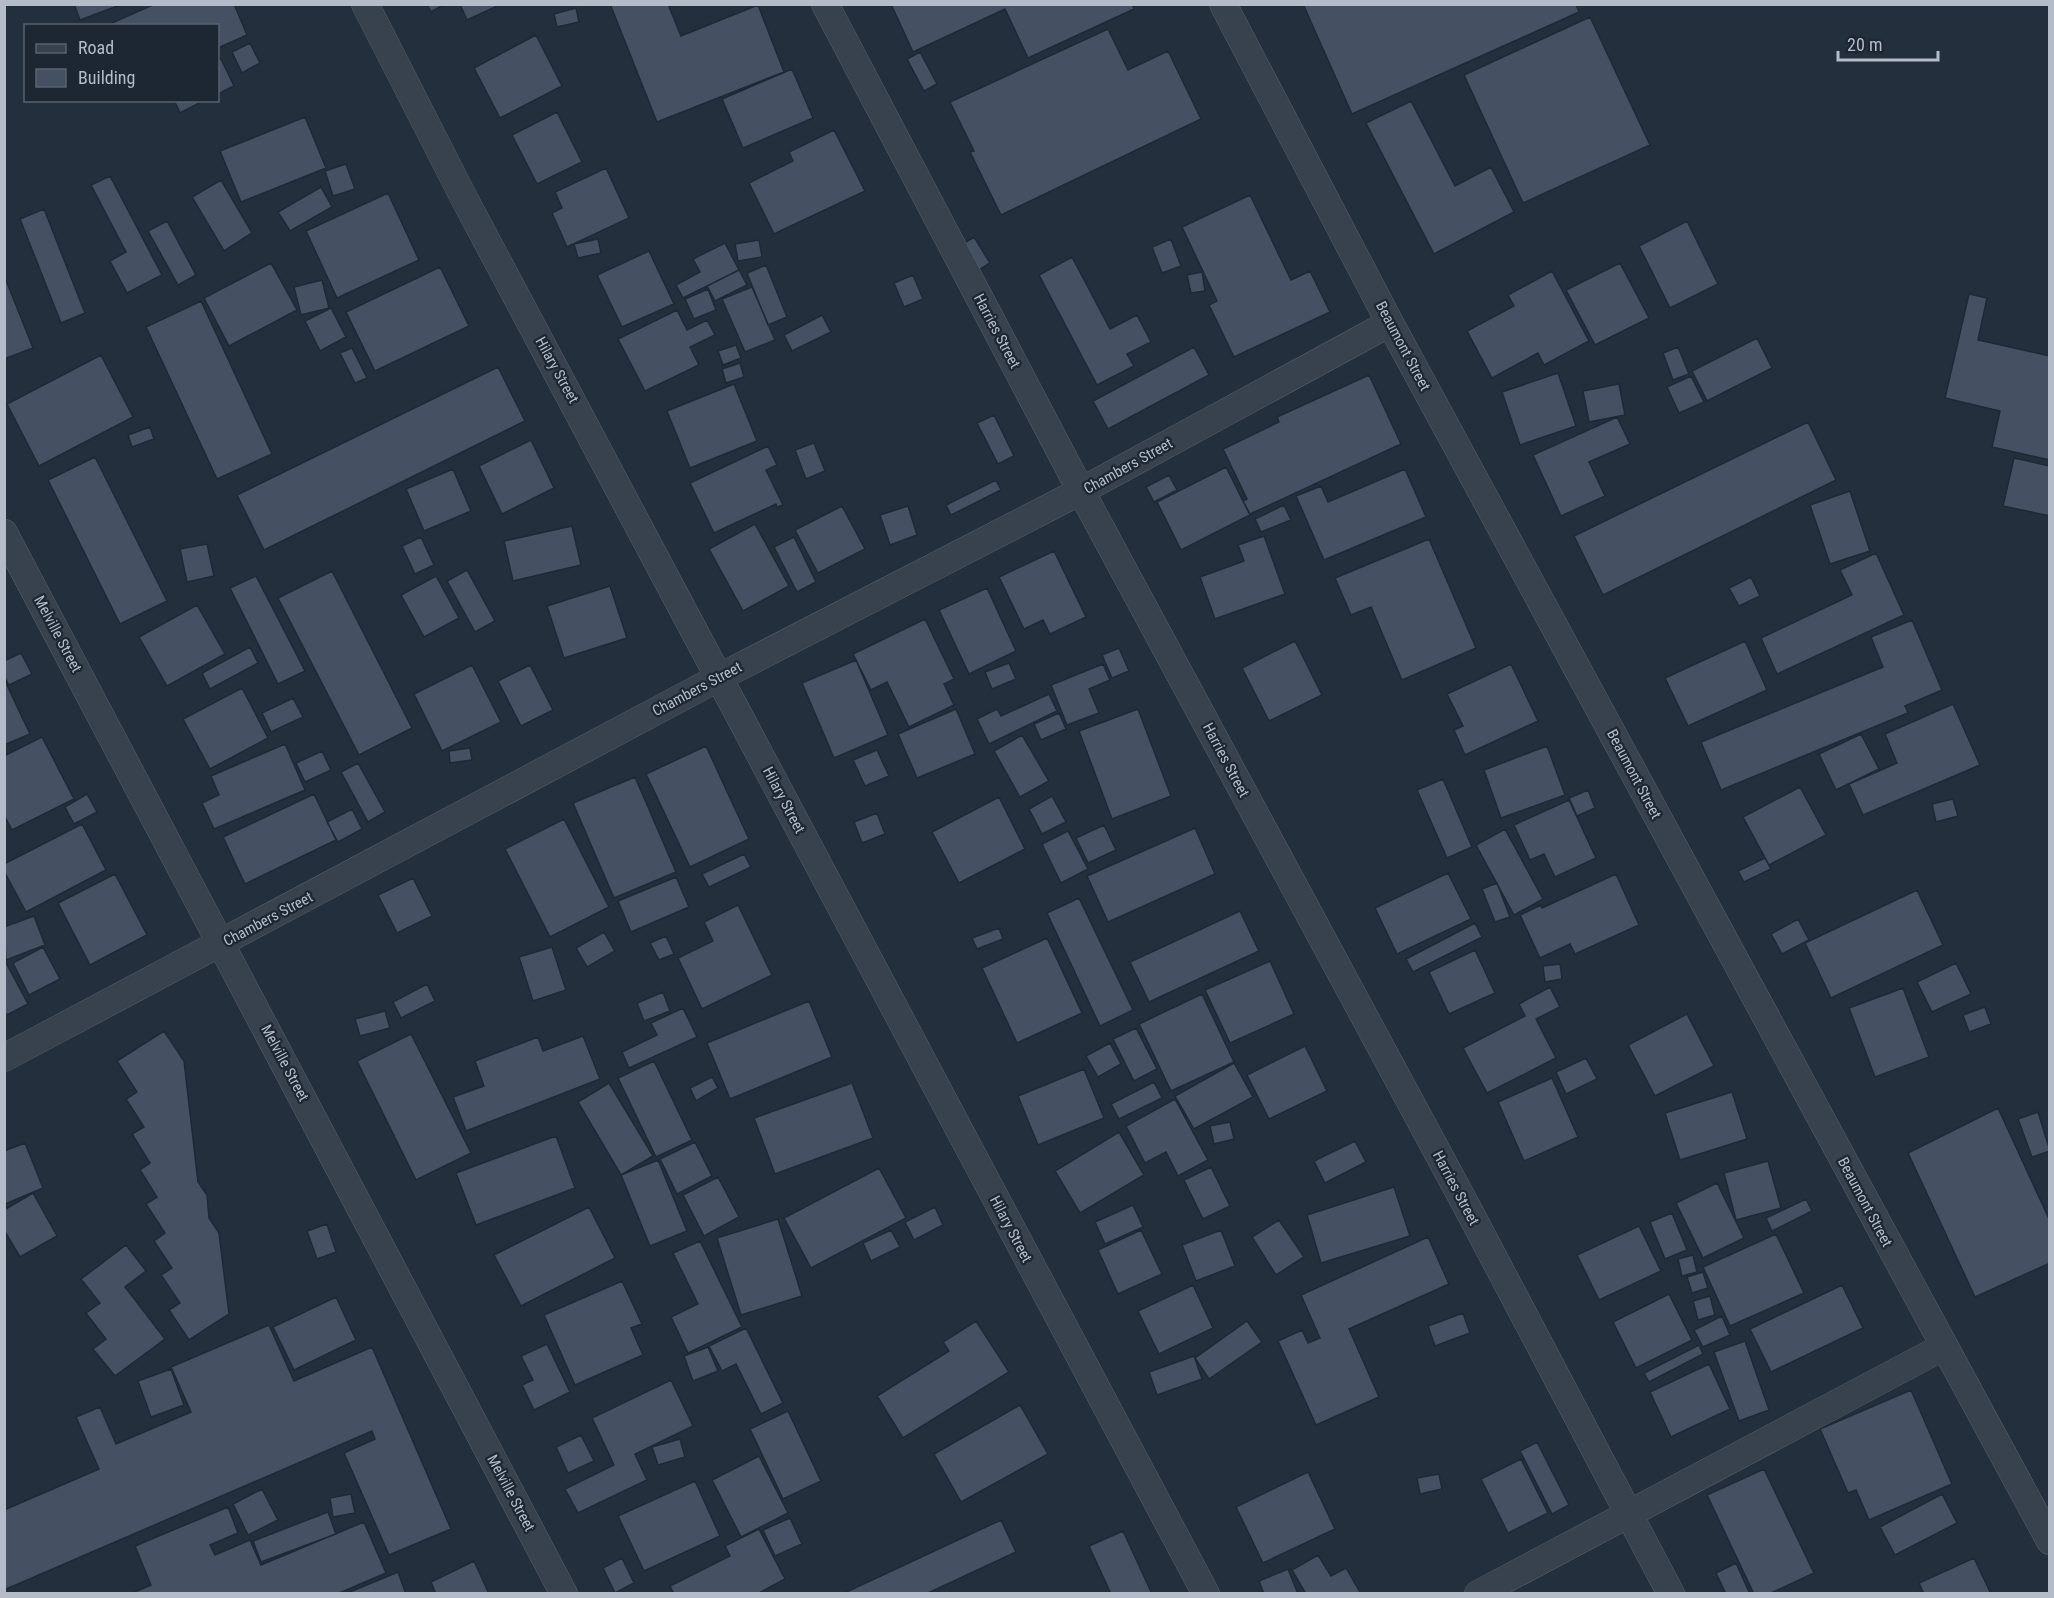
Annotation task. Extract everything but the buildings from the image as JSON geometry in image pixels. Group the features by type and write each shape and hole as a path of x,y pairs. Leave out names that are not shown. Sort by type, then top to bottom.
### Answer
{"street":[{"name":"Hilary Street","path":"365,4 464,198 1206,1593"},
{"name":"Harries Street","path":"825,4 1081,491 1467,1207 1671,1593"},
{"name":"Beaumont Street","path":"1222,4 1390,323 2049,1541"},
{"name":"Chambers Street","path":"4,1058 720,677 1081,491 1390,323"},
{"name":"Melville Street","path":"4,533 564,1593"},
{"path":"1478,1593 1943,1347"}]}
